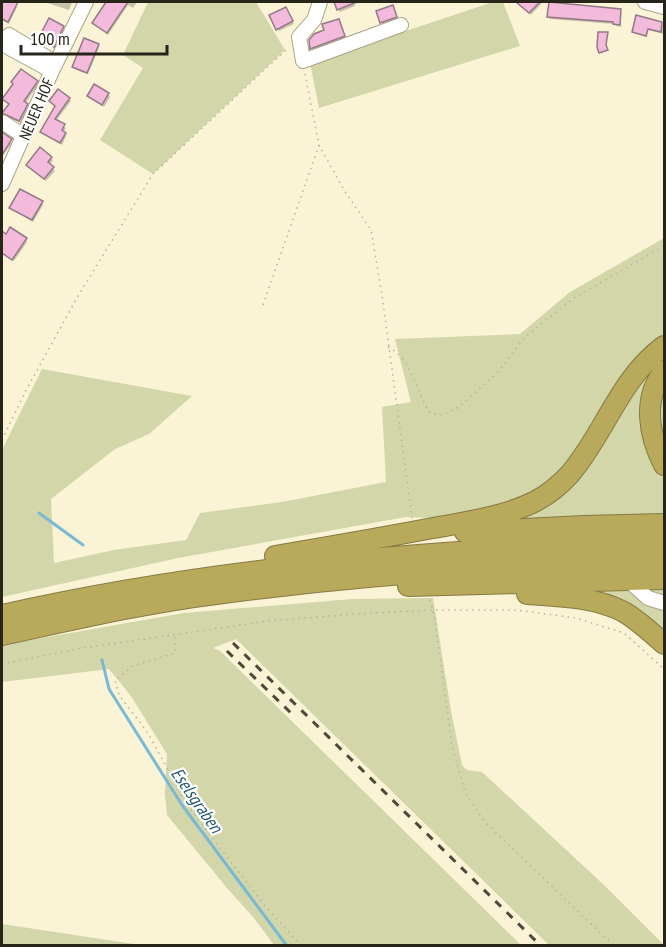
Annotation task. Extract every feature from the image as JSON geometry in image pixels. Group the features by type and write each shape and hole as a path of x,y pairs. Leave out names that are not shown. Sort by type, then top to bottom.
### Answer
{"highway":[{"path":"2,635 116,601 200,569 474,520 507,512 534,502 553,491 569,475 583,458 638,369 664,346"},
{"path":"664,371 654,388 650,408 650,428 664,465"},
{"path":"379,538 490,530 664,524"},
{"path":"116,601 263,569 399,555 664,542"},
{"path":"2,615 116,601 214,594 368,577 557,564 664,561"},
{"path":"432,592 664,579"},
{"path":"116,601 156,609 333,590 548,595 586,600 609,606 640,623 664,644"}],"street":[{"name":"NEUER HOF","path":"2,184 54,67 86,2"},
{"path":"320,2 314,20 299,37 303,61 401,26"},
{"path":"645,2 664,7"},
{"path":"7,40 54,67"},
{"path":"2,122 24,136"},
{"path":"628,580 648,598 664,603"}],"path":[{"path":"2,440 25,392 73,306 153,174 299,37"},
{"path":"303,61 319,145 344,190 371,230 412,520"},
{"path":"263,305 319,145"},
{"path":"387,346 398,352 414,377 430,412 443,415 459,407 475,393 499,371 524,338 574,298 664,246"},
{"path":"432,592 432,610 452,746 465,792 484,821 614,945"},
{"path":"2,664 77,649 268,621 432,610 516,610 576,618 624,633 664,669"},
{"path":"175,636 175,653 133,666 116,680 119,695 148,733 188,805 265,906 302,945"}],"green space":[{"path":"148,2 256,2 285,50 153,174 100,140 143,68 123,55"},
{"path":"493,2 503,2 520,46 319,108 310,63"},
{"path":"664,238 664,362 651,461 664,478 664,519 513,521 406,517 178,558 2,597 2,450 42,369 192,396 149,434 115,449 51,499 54,563 114,550 186,540 200,513 282,502 386,482 382,407 411,402 395,339 520,334 570,292"},
{"path":"664,381 664,455 657,396"},
{"path":"664,589 664,636 587,594 594,590"},
{"path":"433,598 462,765 467,770 482,772 605,886 664,945 549,945 236,639 213,648 220,651 521,945 274,945 167,815 165,794 167,754 131,696 109,669 2,682 2,645 184,613 352,599"},
{"path":"2,924 134,944 143,945 2,945"}],"building":[{"path":"2,2 18,2 8,22 2,19"},
{"path":"106,2 128,2 107,33 92,23"},
{"path":"334,2 357,2 337,10"},
{"path":"516,2 540,2 529,13"},
{"path":"549,2 621,9 620,25 613,24 613,22 547,17"},
{"path":"393,5 397,17 380,23 376,11"},
{"path":"286,7 293,21 276,30 269,15"},
{"path":"636,15 662,22 661,32 648,29 646,36 632,32"},
{"path":"49,18 64,26 54,47 38,39"},
{"path":"339,19 345,36 310,49 309,40 314,34 324,30 322,24"},
{"path":"598,32 608,32 606,45 608,50 599,53 597,47"},
{"path":"84,38 99,44 87,73 72,67"},
{"path":"21,69 38,81 24,101 28,104 19,121 2,113 9,104 2,99"},
{"path":"94,84 109,93 102,105 87,96"},
{"path":"58,89 70,98 55,119 65,124 62,130 66,133 60,143 40,132 55,106 49,101"},
{"path":"2,132 12,139 2,155"},
{"path":"40,147 52,157 48,162 54,167 44,179 26,165"},
{"path":"20,189 43,201 32,220 9,208"},
{"path":"10,227 27,238 12,260 2,253 2,231 6,234"}],"waterway":[{"name":"Eselsgraben","path":"39,513 83,545"},
{"name":"Eselsgraben","path":"102,660 109,689 182,805 287,946"}],"railway":[{"path":"233,643 541,946"},
{"path":"227,651 292,714"}]}
